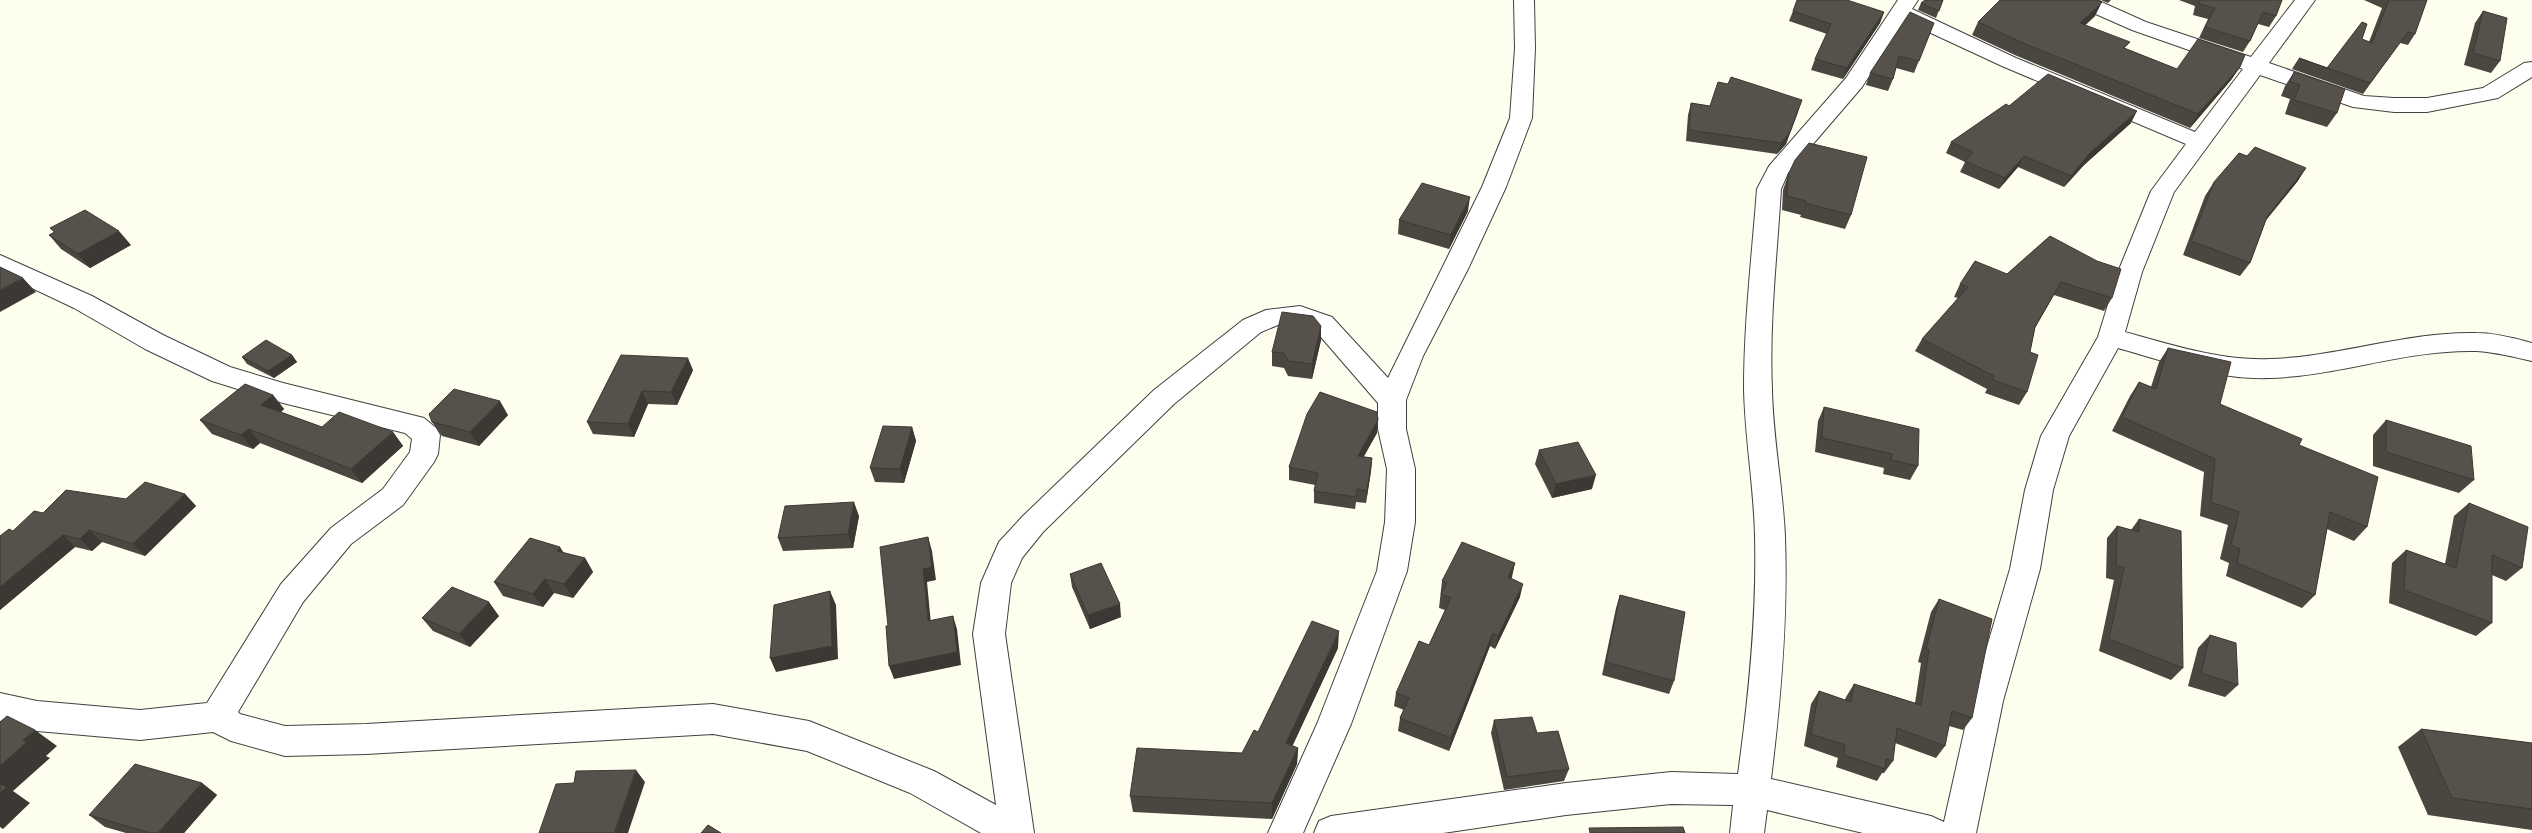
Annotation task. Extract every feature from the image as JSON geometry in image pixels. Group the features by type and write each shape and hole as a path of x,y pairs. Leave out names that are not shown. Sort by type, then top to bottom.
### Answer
{"street":[{"path":"1285,833 1334,724 1392,571 1400,522 1401,469 1392,429 1392,400 1410,356 1456,269 1494,187 1521,118 1525,48 1524,0"},
{"path":"2080,0 2139,26 2361,102 2394,105 2427,104 2490,92 2532,68"},
{"path":"1958,833 1986,701 2025,569 2039,490 2055,436 2111,337 2130,272 2163,191 2198,141 2257,66 2305,0"},
{"path":"1747,833 1765,696 1769,614 1770,536 1758,391 1758,350 1770,189 1777,171 1854,82 1904,5 2018,66 2198,141"},
{"path":"0,263 84,302 154,342 220,374 283,393 414,425 426,435 424,454 393,497 341,536 292,593 217,717"},
{"path":"1016,833 989,634 996,584 1010,551 1027,531 1164,397 1252,326 1275,316 1300,315 1323,323 1392,400"},
{"path":"2111,337 2180,355 2240,367 2266,369 2305,367 2380,353 2469,342 2500,344 2532,352"},
{"path":"0,707 36,716 140,725 217,717 231,726 284,741 384,738 713,719 809,736 922,782 1016,833"},
{"path":"1331,833 1585,797 1671,788 1752,790 1931,833"}],"building":[{"path":"1797,0 1847,0 1884,12 1847,68 1815,59 1831,24 1793,11"},
{"path":"1925,0 1943,0 1939,11 1921,3"},
{"path":"2000,0 2096,0 2102,2 2080,23 2130,42 2124,48 2177,69 2198,39 2245,55 2240,67 2198,114 2023,43 1978,22"},
{"path":"2200,0 2282,0 2276,16 2263,12 2250,41 2205,27 2215,8 2199,4"},
{"path":"2389,0 2427,0 2415,34 2408,32 2370,83 2327,68 2362,22 2367,24 2362,39 2372,43"},
{"path":"2483,11 2507,18 2500,61 2473,53"},
{"path":"1910,12 1934,23 1919,61 1899,56 1893,79 1870,73"},
{"path":"2294,72 2345,89 2337,113 2294,100 2300,85 2290,82"},
{"path":"2048,74 2137,111 2090,153 2071,176 2024,156 2005,178 1965,161 1973,152 1951,142 2006,104 2009,106"},
{"path":"1731,77 1802,100 1790,132 1781,143 1689,130 1691,103 1710,106 1718,82 1728,84"},
{"path":"1809,143 1867,157 1851,215 1805,203 1806,201 1787,196 1788,175 1795,160"},
{"path":"2255,147 2306,168 2267,217 2250,263 2191,241 2214,182 2239,153 2247,156"},
{"path":"1422,183 1470,197 1451,235 1399,220"},
{"path":"85,210 119,231 78,254 49,235 55,232 50,228"},
{"path":"2050,236 2097,261 2121,269 2112,298 2061,282 2035,327 2030,352 2038,355 2027,392 1993,380 1994,376 1922,339 1968,287 1960,284 1975,261 2007,274"},
{"path":"0,267 23,278 0,290"},
{"path":"1282,312 1313,316 1321,326 1312,364 1288,361 1284,353 1272,352"},
{"path":"266,340 292,355 268,371 242,357"},
{"path":"2168,348 2231,362 2220,404 2302,439 2299,445 2378,477 2367,527 2330,512 2315,595 2237,563 2240,549 2231,545 2239,512 2211,502 2215,459 2122,417 2139,382 2156,389"},
{"path":"621,355 688,358 671,392 642,391 628,424 587,422"},
{"path":"245,384 273,395 261,405 322,427 339,412 393,432 351,469 249,429 241,435 200,420"},
{"path":"454,389 500,401 470,432 432,422 429,414"},
{"path":"1320,392 1377,412 1378,420 1358,456 1372,458 1367,491 1357,489 1356,497 1314,491 1318,473 1289,467 1307,414"},
{"path":"1824,407 1919,429 1918,466 1891,460 1892,454 1822,438"},
{"path":"2386,420 2471,446 2474,480 2386,452"},
{"path":"883,426 912,427 900,469 870,468"},
{"path":"1578,442 1596,475 1556,484 1539,450"},
{"path":"145,482 185,494 133,544 89,530 80,539 63,535 0,587 0,536 9,529 13,531 34,511 43,513 66,490 126,499"},
{"path":"854,502 848,534 778,538 785,506"},
{"path":"2469,503 2528,527 2522,568 2492,555 2492,623 2404,590 2406,550 2456,568"},
{"path":"2139,519 2181,531 2183,668 2109,639 2124,568 2116,565 2117,526 2139,532"},
{"path":"928,537 932,567 923,569 928,621 953,616 957,652 889,666 886,626 888,626 880,547"},
{"path":"530,538 560,547 557,551 585,558 564,584 545,579 533,594 494,582"},
{"path":"1462,542 1515,563 1508,577 1523,584 1498,636 1493,633 1451,738 1400,718 1409,698 1396,693 1419,641 1429,645 1451,598 1441,594 1447,583 1442,581"},
{"path":"1101,563 1120,604 1088,615 1070,574"},
{"path":"452,587 489,602 459,634 422,618"},
{"path":"830,591 832,646 770,658 774,605"},
{"path":"1620,595 1685,612 1674,681 1606,662"},
{"path":"1939,599 1992,619 1972,718 1952,711 1945,746 1897,728 1893,761 1886,759 1885,769 1844,755 1845,745 1811,734 1819,691 1851,702 1854,684 1921,705 1929,650 1926,649"},
{"path":"1312,621 1339,631 1286,743 1298,748 1272,803 1130,796 1137,748 1242,753 1254,730 1258,732"},
{"path":"2210,635 2236,643 2238,685 2201,673"},
{"path":"7,716 35,730 23,740 27,742 0,766 0,722"},
{"path":"1532,717 1537,733 1558,731 1569,769 1507,777 1494,720"},
{"path":"2421,729 2532,743 2532,809 2452,798"},
{"path":"135,764 202,783 158,833 150,833 89,815"},
{"path":"636,770 614,833 539,833 556,784 574,783 576,771"},
{"path":"0,784 7,787 0,793"},
{"path":"708,825 721,833 701,833"},
{"path":"1683,827 1685,833 1590,833 1589,828"}]}
